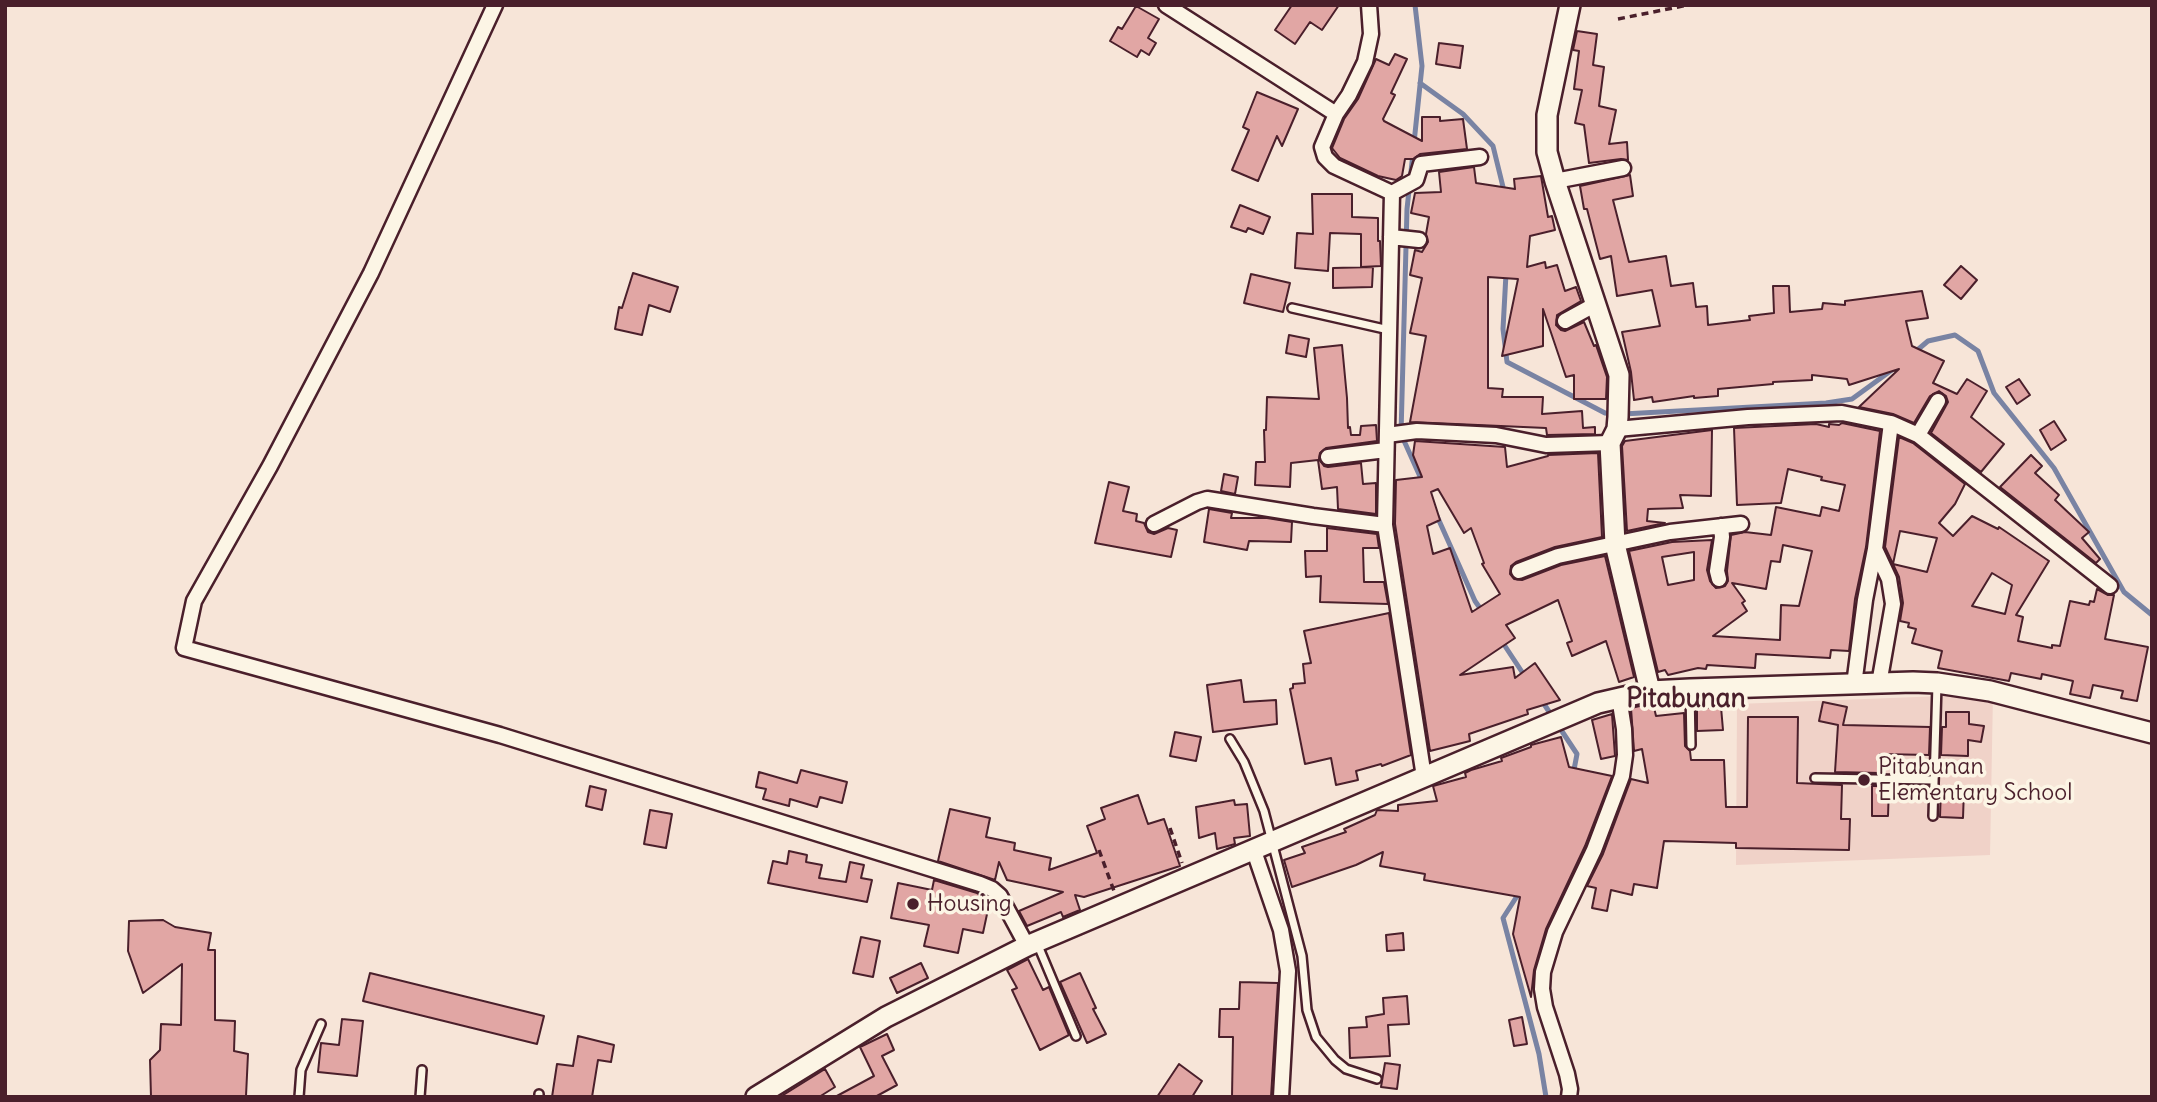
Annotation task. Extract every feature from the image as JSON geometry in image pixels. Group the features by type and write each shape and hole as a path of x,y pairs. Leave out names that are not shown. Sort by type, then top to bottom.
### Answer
{"street":[{"path":"495,5 371,273 270,466 194,601 184,648 500,735 981,884 1000,896 1032,944"},
{"path":"1166,5 1336,114"},
{"path":"1369,5 1371,34 1365,62 1336,114 1322,147 1325,157 1334,166 1403,187"},
{"path":"1570,5 1547,115 1547,152 1619,375 1615,544 1650,691"},
{"path":"1424,777 1385,525 1390,439 1390,330 1405,238 1403,187 1421,164 1480,157"},
{"path":"1555,181 1623,168"},
{"path":"1565,321 1596,304"},
{"path":"1918,435 1938,401"},
{"path":"1328,457 1417,431 1496,435 1546,445 1616,423 1842,413 1891,423 1918,435 2110,586"},
{"path":"1854,685 1891,423"},
{"path":"1154,524 1207,499 1385,525"},
{"path":"1519,571 1558,556 1670,532 1741,524"},
{"path":"1719,579 1717,571 1721,526"},
{"path":"1875,549 1889,579 1893,604 1879,684"},
{"path":"756,1097 886,1017 1032,944 1598,703 1619,697 1650,691 1689,689 1937,684 1990,691 2152,733"},
{"path":"1569,1097 1567,1074 1545,1007 1543,972 1555,932 1594,850 1622,776 1625,755 1619,697"},
{"path":"1262,846 1288,971 1281,1097"}],"lane":[{"path":"1292,309 1390,330"},
{"path":"1933,816 1937,684"},
{"path":"1689,689 1691,745"},
{"path":"1230,739 1244,762 1264,811 1262,846 1301,956 1307,1010 1316,1037 1346,1069 1377,1079"},
{"path":"1815,778 1934,780"},
{"path":"1032,944 1076,1036"},
{"path":"299,1097 302,1070 321,1024"},
{"path":"420,1097 422,1070"}],"path":[{"path":"1619,19 1688,5"},
{"path":"1170,828 1187,877"},
{"path":"1099,850 1120,907"}],"shaded area":[{"name":"Pitabunan Elementary School","path":"1993,694 1990,855 1736,865 1737,704"}],"building":[{"path":"1292,5 1339,5 1322,30 1310,22 1295,44 1275,30"},
{"path":"1136,6 1159,19 1148,38 1156,43 1149,55 1141,50 1137,57 1110,41 1118,27 1122,29"},
{"path":"1577,31 1597,34 1593,65 1604,67 1599,106 1616,110 1609,144 1627,142 1628,160 1589,163 1584,125 1575,123 1582,90 1574,89 1579,51 1573,50"},
{"path":"1439,43 1463,46 1460,68 1436,64"},
{"path":"1395,54 1407,59 1391,93 1395,95 1384,121 1422,141 1422,117 1440,117 1440,121 1463,119 1467,149 1420,154 1413,159 1405,159 1402,176 1396,180 1378,176 1340,158 1332,148 1376,59 1389,65"},
{"path":"1257,92 1298,109 1282,146 1277,136 1258,181 1232,170 1249,130 1243,127"},
{"path":"1474,167 1476,183 1515,189 1514,179 1541,176 1548,217 1552,216 1555,230 1530,236 1527,267 1545,262 1546,268 1557,265 1565,291 1576,287 1581,301 1557,315 1556,325 1565,331 1584,322 1594,346 1596,345 1607,377 1606,399 1574,399 1574,375 1566,377 1543,309 1543,346 1502,356 1518,279 1488,277 1488,388 1503,389 1502,397 1543,397 1542,414 1582,411 1583,428 1595,427 1595,434 1547,435 1546,428 1410,422 1426,336 1410,333 1422,278 1410,275 1415,250 1422,252 1428,242 1426,234 1429,217 1411,213 1415,193 1441,192 1439,172"},
{"path":"1630,175 1633,196 1613,200 1629,262 1666,256 1671,286 1693,283 1696,307 1707,306 1708,325 1750,320 1749,316 1774,313 1773,286 1789,286 1790,312 1822,309 1823,303 1845,305 1845,301 1922,291 1928,318 1906,321 1912,346 1944,361 1933,383 1957,394 1967,379 1987,391 1971,417 2004,444 1981,472 1931,433 1948,402 1946,396 1939,391 1930,396 1914,423 1893,414 1859,407 1899,369 1849,385 1847,379 1812,375 1812,380 1718,389 1718,396 1694,396 1653,402 1652,397 1634,400 1622,332 1660,326 1652,290 1617,296 1611,256 1600,259 1587,209 1584,209 1580,186"},
{"path":"1312,194 1352,194 1352,217 1378,218 1381,266 1361,267 1361,234 1330,233 1328,271 1295,268 1297,233 1313,234"},
{"path":"1240,205 1270,217 1263,234 1248,228 1246,232 1231,227"},
{"path":"1961,266 1977,280 1961,299 1944,285"},
{"path":"1373,267 1372,287 1333,288 1333,268"},
{"path":"633,273 678,287 670,312 649,305 642,335 615,329 619,307 622,308"},
{"path":"1251,274 1290,283 1283,312 1244,303"},
{"path":"1289,335 1309,339 1306,357 1286,353"},
{"path":"1342,345 1348,428 1350,427 1351,435 1360,435 1361,426 1376,425 1377,441 1326,448 1320,453 1319,459 1328,467 1361,463 1363,484 1376,483 1376,514 1338,509 1337,487 1322,489 1318,460 1291,463 1290,487 1255,485 1256,462 1265,462 1267,397 1319,399 1314,348"},
{"path":"2019,379 2030,395 2017,404 2006,387"},
{"path":"2054,421 2066,440 2051,450 2040,430"},
{"path":"1842,423 1880,431 1866,547 1855,599 1849,651 1831,650 1830,658 1756,654 1755,668 1707,665 1706,669 1698,668 1668,675 1665,670 1658,672 1629,551 1672,542 1712,540 1707,570 1710,581 1716,588 1725,586 1728,581 1731,535 1745,532 1771,535 1776,507 1820,516 1822,507 1839,511 1845,485 1788,469 1781,503 1737,505 1734,428","holes":["1783,545 1812,551 1799,606 1781,605 1780,640 1713,636 1747,611 1742,603 1745,601 1732,583 1766,589 1771,561 1780,562","1694,552 1694,580 1668,585 1662,557"]},
{"path":"1712,430 1711,496 1680,495 1683,508 1648,509 1647,521 1665,523 1627,531 1622,446 1625,441"},
{"path":"1899,437 1913,443 1965,484 1955,504 1939,523 1953,536 1972,516 1998,529 1999,527 2049,561 2016,615 2023,617 2018,641 2052,648 2052,645 2060,646 2070,601 2089,605 2090,601 2094,602 2097,589 2114,595 2105,639 2148,647 2137,701 2121,698 2123,691 2093,685 2090,698 2070,694 2073,681 2042,674 2041,679 2011,673 2009,681 1938,668 1942,651 1912,643 1916,629 1908,627 1909,623 1900,621 1903,603 1899,577 1885,547","holes":["1900,531 1937,538 1927,572 1893,564","1992,573 2012,585 2005,614 1972,606"]},
{"path":"1415,441 1505,447 1507,467 1548,455 1598,453 1602,537 1555,547 1516,562 1511,566 1510,574 1514,579 1522,580 1561,565 1605,556 1634,677 1619,682 1606,641 1572,656 1567,643 1572,641 1558,600 1506,625 1515,638 1460,675 1513,667 1515,678 1535,663 1560,700 1527,710 1528,714 1469,734 1470,741 1430,751 1395,524 1396,480 1422,477 1413,455","holes":["1438,489 1464,533 1471,528 1484,563 1482,564 1500,594 1472,612 1450,548 1433,554 1427,526 1440,520 1431,492"]},
{"path":"2031,455 2042,466 2035,473 2059,495 2055,500 2089,532 2082,538 2100,559 2096,563 2000,487"},
{"path":"1224,474 1238,477 1235,494 1221,491"},
{"path":"1109,482 1129,487 1123,511 1137,514 1136,521 1144,523 1148,532 1154,534 1168,528 1177,530 1171,557 1095,543"},
{"path":"1209,509 1232,513 1231,518 1267,518 1292,522 1291,542 1249,541 1247,550 1204,542"},
{"path":"1327,528 1377,534 1379,548 1363,548 1364,582 1384,582 1388,604 1320,602 1321,576 1306,577 1305,551 1327,551"},
{"path":"1389,613 1411,755 1382,766 1381,764 1356,771 1358,780 1336,785 1331,758 1305,764 1290,689 1293,684 1305,683 1303,664 1311,663 1304,631"},
{"path":"1241,680 1244,702 1276,700 1277,724 1213,732 1207,685"},
{"path":"1823,702 1847,707 1843,725 1930,727 1929,755 1880,754 1880,773 1835,772 1838,725 1819,721"},
{"path":"1653,703 1656,716 1684,713 1685,746 1690,751 1691,760 1724,760 1726,807 1747,807 1748,717 1798,717 1797,783 1842,785 1841,819 1850,819 1849,850 1736,848 1736,843 1664,841 1657,888 1634,884 1632,895 1611,890 1607,911 1592,908 1596,888 1587,886 1603,854 1631,779 1648,783 1642,749 1634,751 1631,708"},
{"path":"1721,707 1723,730 1697,731 1697,708"},
{"path":"1946,712 1969,712 1969,724 1984,726 1981,742 1968,740 1968,756 1941,755 1942,727 1946,727"},
{"path":"1612,714 1615,756 1601,759 1592,720"},
{"path":"1175,732 1201,737 1196,761 1170,756"},
{"path":"1561,737 1569,767 1612,776 1585,846 1546,929 1534,970 1531,997 1513,934 1520,897 1424,880 1425,874 1380,866 1383,852 1356,865 1292,887 1284,860 1305,853 1302,847 1346,832 1344,829 1375,815 1377,810 1398,811 1398,805 1437,801 1433,786 1466,777 1465,773 1471,770 1502,761 1501,758 1531,745"},
{"path":"801,770 847,782 842,803 820,797 817,807 790,799 789,806 763,799 766,789 756,787 759,772 797,783"},
{"path":"590,786 606,790 602,810 586,806"},
{"path":"1872,786 1889,786 1888,816 1872,816"},
{"path":"1941,788 1964,789 1963,818 1940,817"},
{"path":"1138,795 1148,824 1164,819 1180,866 1084,897 1075,895 1080,910 1063,917 1061,912 1027,926 1019,911 1063,892 1007,880 999,862 995,880 938,861 950,809 990,818 986,837 1015,843 1014,850 1051,858 1049,870 1097,853 1087,826 1105,819 1101,808"},
{"path":"1234,800 1235,805 1247,804 1250,836 1234,838 1235,844 1217,849 1215,833 1199,838 1196,807"},
{"path":"650,810 672,814 666,848 644,844"},
{"path":"789,851 807,855 806,862 822,865 819,878 846,882 850,862 864,865 861,878 872,880 867,902 768,883 773,861 787,864"},
{"path":"934,880 977,893 990,900 983,933 963,929 958,953 924,946 929,925 891,918 898,883 932,890"},
{"path":"163,920 175,927 211,933 208,950 215,950 215,1020 235,1021 234,1051 248,1054 246,1096 151,1097 150,1060 160,1050 161,1024 181,1025 182,964 143,993 128,951 129,921"},
{"path":"1403,933 1404,950 1387,951 1386,935"},
{"path":"861,937 880,941 873,977 853,973"},
{"path":"1028,959 1043,990 1049,987 1069,1035 1040,1050 1012,990 1017,988 1007,970"},
{"path":"921,963 928,978 897,993 890,978"},
{"path":"370,973 544,1016 537,1044 363,1001"},
{"path":"1080,973 1096,1008 1093,1009 1106,1034 1087,1043 1060,982"},
{"path":"1240,982 1278,983 1271,1097 1232,1097 1233,1037 1219,1037 1220,1009 1239,1009"},
{"path":"1407,996 1409,1024 1388,1025 1390,1056 1350,1058 1349,1028 1367,1027 1366,1017 1384,1014 1383,998"},
{"path":"1522,1017 1527,1044 1514,1046 1509,1020"},
{"path":"342,1019 363,1021 357,1076 318,1072 321,1043 339,1045"},
{"path":"887,1034 894,1050 882,1056 897,1085 875,1097 835,1097 874,1076 860,1047"},
{"path":"578,1036 614,1045 611,1062 598,1060 592,1097 552,1097 557,1064 573,1066"},
{"path":"1385,1063 1400,1065 1397,1089 1381,1087"},
{"path":"1179,1064 1202,1081 1192,1097 1157,1097"},
{"path":"825,1069 835,1087 819,1097 780,1097"}],"waterway":[{"path":"1414,143 1422,66 1415,5"},
{"path":"1420,83 1463,114 1493,146 1504,191"},
{"path":"1413,153 1407,209 1401,434 1422,481"},
{"path":"1506,274 1503,329 1507,362 1605,413 1613,414"},
{"path":"1915,352 1928,341 1955,335 1978,351 1994,393 2054,468 2124,592 2152,615"},
{"path":"1623,414 1826,403 1852,399 1896,367"},
{"path":"1437,516 1482,611"},
{"path":"1501,640 1526,678"},
{"path":"1542,701 1577,754 1573,775"},
{"path":"1519,893 1503,918 1539,1054 1546,1097"}],"place":[{"name":"Pitabunan Elementary School","path":"1864,780"},
{"name":"Housing","path":"913,904"}],"district":[{"name":"Pitabunan","path":"1686,700"}]}
